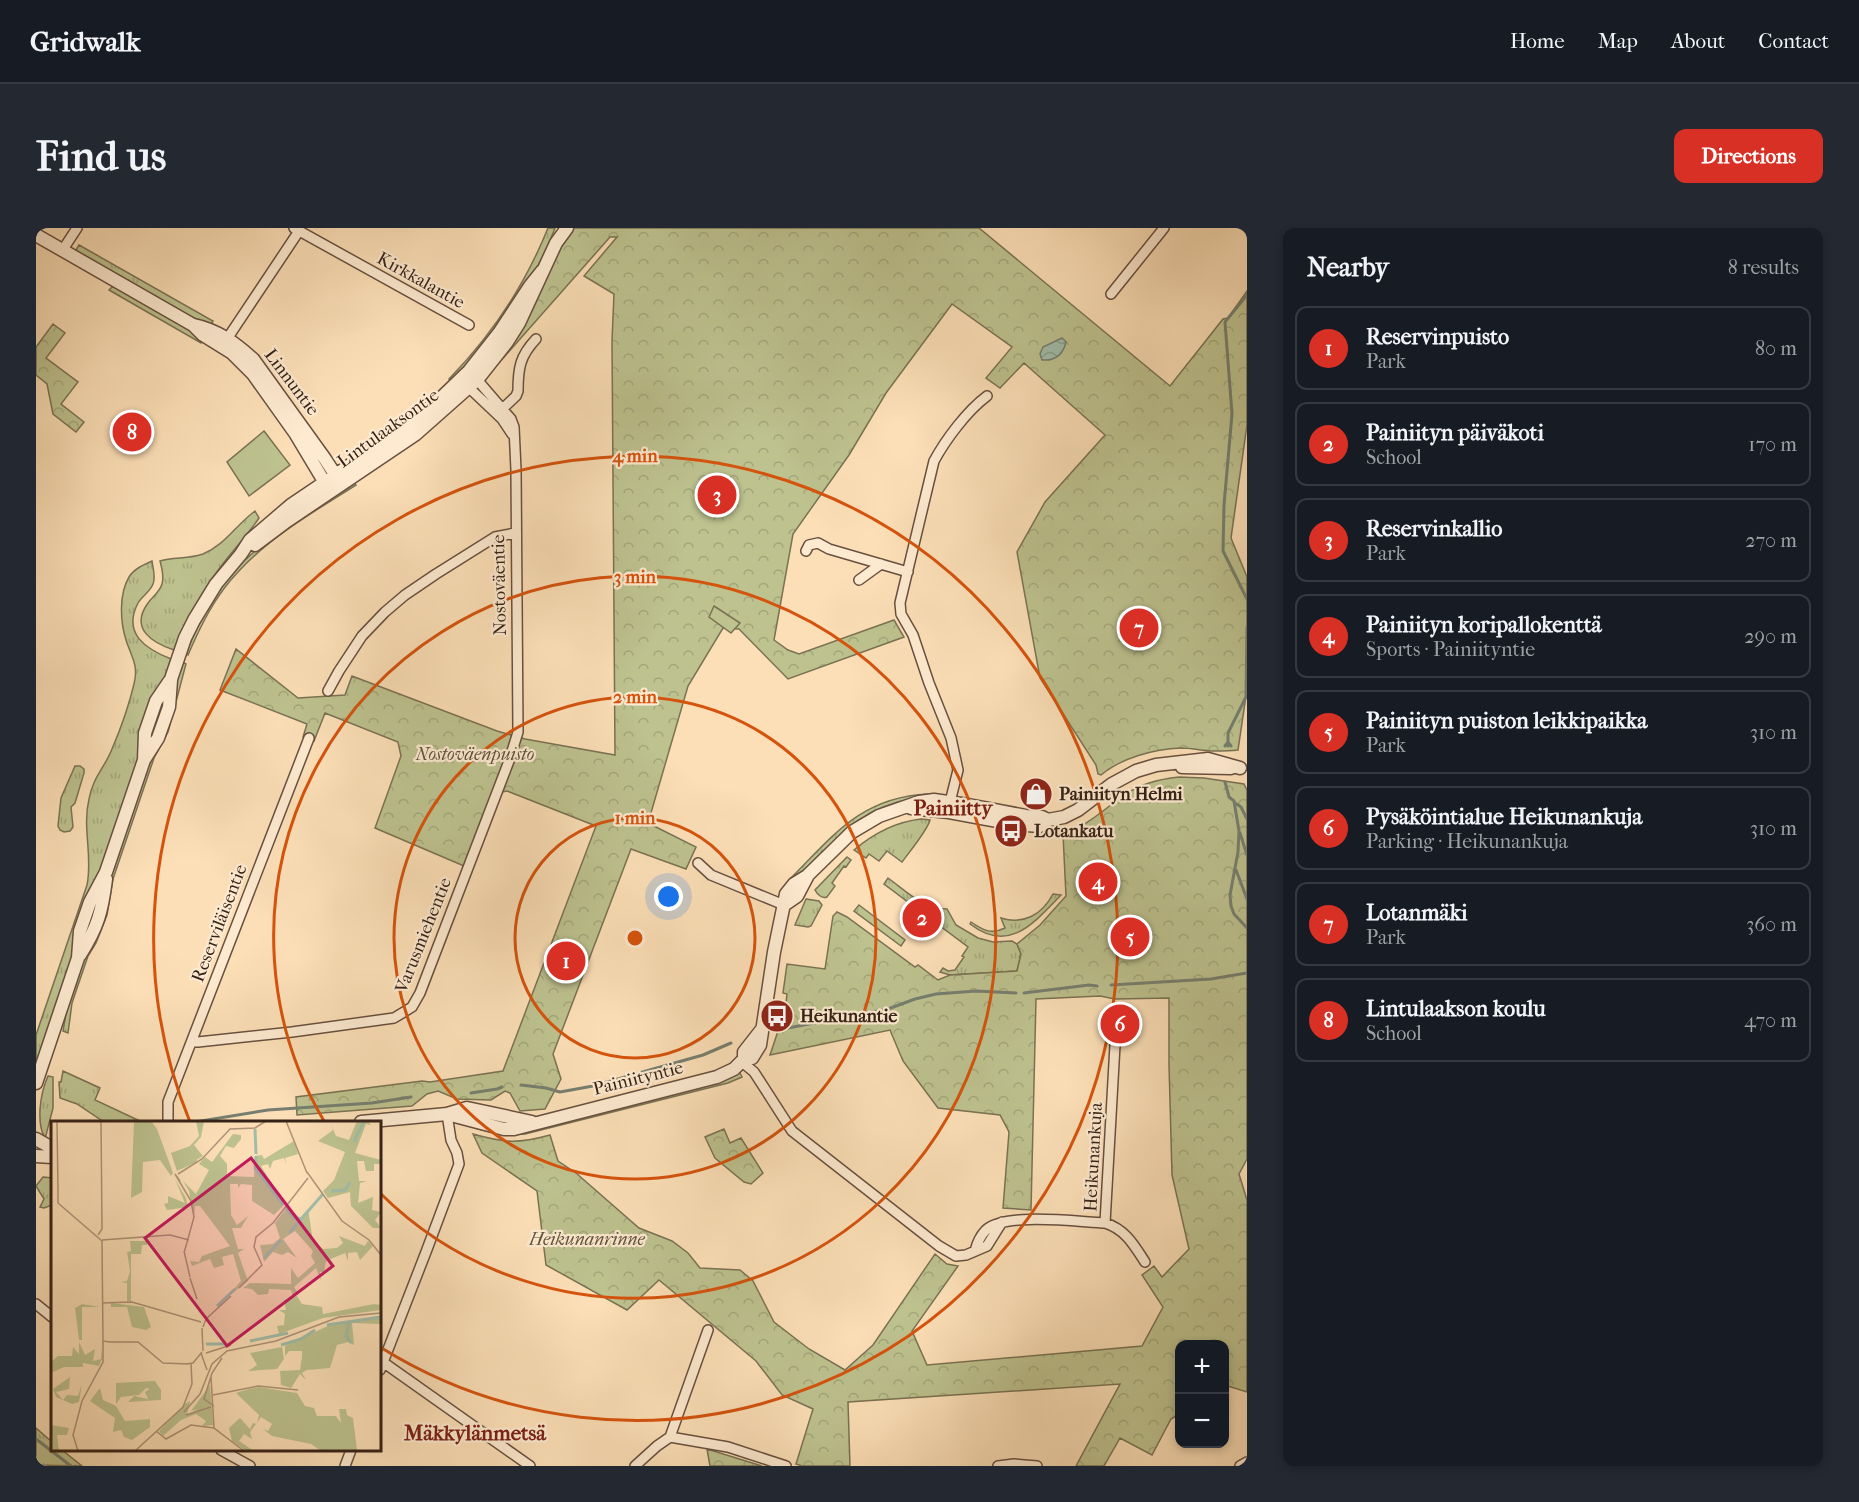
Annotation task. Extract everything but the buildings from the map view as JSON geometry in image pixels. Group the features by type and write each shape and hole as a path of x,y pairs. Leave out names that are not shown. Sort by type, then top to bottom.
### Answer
{"street":[{"path":"62,250 77,228"},
{"name":"Lintulaaksontie","path":"556,243 559,228"},
{"name":"Lintulaaksontie","path":"36,1082 78,958 80,931 90,902 106,872 144,760 146,734 156,701 171,679 194,620 222,577 250,540 263,528 291,505 327,487 416,434 507,342 536,290 542,271 556,243 567,228"},
{"path":"1111,294 1164,228"},
{"path":"225,342 296,230"},
{"name":"Kirkkalantie","path":"296,230 469,325"},
{"name":"Linnuntie","path":"36,236 193,325 203,335 225,342 253,358 338,479"},
{"path":"500,411 516,396 520,362 526,349 536,339"},
{"name":"Linnuntie","path":"225,342 253,374 295,433 327,487"},
{"name":"Nostoväentie","path":"469,380 500,411 511,418 514,437 518,732"},
{"path":"949,807 958,770 951,738 913,635 901,614 900,603 934,462 974,407 987,396"},
{"path":"328,692 362,636 385,612 405,595 495,537 515,533"},
{"path":"806,551 809,545 818,543 829,549 908,572"},
{"path":"859,580 881,564"},
{"name":"Varusmiehentie","path":"192,1041 245,1038 394,1018 412,1007 432,964 518,732"},
{"name":"Reserviläisentie","path":"168,1121 168,1102 309,738"},
{"name":"Painiityntie","path":"372,1121 447,1114 467,1108 536,1123 717,1077 734,1069 743,1061 752,1058 760,1045 778,928 788,890 807,876 852,832 879,816 904,808 949,807 1040,826 1048,820 1064,817 1078,810 1112,784 1136,771 1156,765 1173,764 1207,769 1244,768"},
{"path":"698,863 711,875 784,905"},
{"name":"Heikunankuja","path":"1120,1037 1115,1045 1105,1223 1116,1226 1125,1234 1145,1262"},
{"path":"743,1061 754,1072 792,1131 939,1246 956,1256 975,1251 979,1240 988,1228 1002,1222 1012,1220 1105,1223"},
{"path":"381,1362 459,1164 451,1140 447,1114"},
{"path":"36,1139 51,1147"},
{"path":"36,1156 51,1157"},
{"path":"36,1304 51,1316"},
{"path":"635,1466 670,1437 708,1330"},
{"path":"381,1365 530,1466"},
{"path":"670,1437 728,1447 786,1466"},
{"path":"224,1451 250,1466"},
{"path":"345,1466 350,1451"},
{"path":"1240,1466 1247,1462"},
{"path":"998,1466 1014,1464 1038,1466"}],"green space":[{"path":"548,228 555,228 536,270 510,310 452,382 449,379 493,327 518,289"},
{"name":"Nostoväenpuisto","path":"573,228 979,228 1170,386 1223,319 1228,318 1247,291 1247,425 1231,538 1247,577 1247,689 1238,750 1210,751 1181,748 1160,750 1128,759 1101,775 1098,774 1096,765 1040,678 1017,552 1045,502 1105,435 1024,363 1000,388 986,378 1012,347 952,304 886,393 849,455 793,534 774,640 788,650 799,654 894,620 904,637 788,679 739,629 723,628 688,686 648,823 696,847 686,869 631,849 553,1054 561,1079 545,1109 520,1111 510,1093 505,1091 491,1100 457,1099 438,1091 427,1094 412,1106 297,1115 296,1097 422,1081 430,1082 503,1071 596,826 507,791 493,794 464,866 375,828 401,756 398,742 325,713 314,741 303,737 307,724 220,690 236,649 298,698 345,695 352,676 497,731 525,739 615,755 612,341 614,294 584,276 617,237 610,237 498,364 495,363 521,326"},
{"path":"79,245 213,321 211,325 189,316 80,254 76,250"},
{"path":"112,287 174,320 203,339 201,343 109,290"},
{"path":"53,324 65,333 46,358 78,382 61,404 84,422 76,432 53,414 47,384 36,375 36,347"},
{"path":"264,431 290,465 249,496 227,462"},
{"path":"353,481 356,485 279,536 238,572 209,611 188,655 186,653 207,610 235,570 277,533"},
{"path":"255,511 259,518 206,588 174,650 158,643 146,634 141,620 148,603 162,584 160,561 198,556 211,550"},
{"path":"152,561 154,581 138,603 133,623 135,632 145,645 171,659 36,1065 36,1035 87,885 89,863 87,810 91,791 119,733 135,677 135,666 123,625 123,591 131,574"},
{"path":"714,606 740,623 731,633 709,617"},
{"path":"182,662 186,664 168,732 154,758 113,879 107,915 88,956 72,1003 68,1033 63,1031 67,1008"},
{"path":"75,766 84,769 84,773 75,803 71,807 73,827 70,831 64,832 58,826 61,798"},
{"name":"Heikunanrinne","path":"1179,777 1204,778 1244,784 1247,790 1247,1159 1239,1174 1247,1200 1247,1392 1229,1386 1229,1340 1175,1340 1175,1416 1171,1419 1152,1455 1120,1438 1104,1466 1076,1466 1120,1384 848,1402 850,1466 802,1466 796,1464 813,1409 782,1395 756,1361 659,1280 627,1310 546,1265 537,1191 482,1153 473,1134 511,1141 550,1135 558,1161 576,1173 639,1228 672,1241 688,1253 700,1268 740,1270 753,1281 774,1322 809,1349 845,1370 873,1345 935,1254 947,1264 958,1266 912,1331 927,1365 1142,1346 1163,1307 1142,1275 1154,1266 1162,1277 1189,1249 1172,1175 1169,998 1115,999 1100,996 1036,999 1031,1210 1003,1208 1009,1132 1000,1115 938,1108 903,1061 890,1030 770,1055 777,1034 781,1003 786,1003 787,994 783,993 787,964 825,969 833,916 837,912 915,967 918,965 938,980 950,975 1017,971 1021,954 1017,944 1040,925 1066,896 1063,834 1088,822 1138,787 1158,780"},
{"path":"928,794 894,803 870,813 843,832 791,882 789,880 835,834 866,811 905,797"},
{"path":"921,819 930,820 902,862 887,851 879,861 869,854 866,858 854,850 885,829"},
{"path":"847,857 851,860 832,883 835,886 827,897 820,896 815,890"},
{"path":"1112,869 1116,891 1084,896 1081,873"},
{"path":"888,878 923,903 947,909 956,925 978,938 993,942 1012,941 1017,944 1021,954 1017,971 950,975 940,972 943,968 948,971 955,970 968,947 884,884"},
{"path":"1053,894 1061,895 1031,924 1009,935 997,936 984,933 970,924 971,922 987,931 1000,930 1005,928 1001,918 1017,920 1038,913"},
{"path":"806,899 819,901 822,905 811,926 795,925"},
{"path":"859,905 905,940 901,946 854,911"},
{"path":"63,1071 100,1088 95,1100 140,1121 102,1121 77,1104 60,1098 59,1082 61,1082"},
{"path":"740,1073 742,1077 728,1083 525,1134 504,1135 478,1129 479,1125 495,1129 719,1081"},
{"path":"48,1076 53,1077 53,1108 45,1139 42,1132 40,1108"},
{"path":"724,1129 730,1143 741,1138 763,1173 751,1184 744,1182 715,1158 705,1137"},
{"path":"43,1177 51,1178 51,1205 40,1207 44,1199 36,1186"},
{"path":"36,1428 51,1441 51,1451 63,1451 82,1466 36,1465"},
{"path":"707,1449 762,1466 710,1466"}],"water":[{"path":"1062,338 1066,342 1061,354 1042,360 1040,354 1043,347"}],"waterway":[{"path":"1247,295 1225,322 1232,414 1224,505 1223,551 1247,599"},
{"path":"1228,746 1228,733 1246,697 1247,627"},
{"path":"1225,746 1228,742 1231,746"},
{"path":"1225,782 1229,797 1234,801 1239,831 1238,852 1230,895 1231,906 1234,914 1247,928"},
{"path":"1235,803 1241,807 1247,819"},
{"path":"1240,833 1247,855"},
{"path":"1236,870 1247,899"},
{"path":"1111,985 1211,979 1247,973"},
{"path":"1024,993 1097,986"},
{"path":"788,1028 888,1009 936,994 976,991 1016,993"},
{"path":"521,1085 560,1092 593,1086 703,1055 731,1043"},
{"path":"471,1093 502,1087"},
{"path":"201,1121 268,1110 372,1103 411,1097"},
{"path":"36,1439 51,1451"},
{"path":"52,1451 71,1466"}],"place":[{"name":"Lintulaakson koulu","path":"132,432"},
{"name":"Reservinkallio","path":"717,495"},
{"name":"Lotanmäki","path":"1139,628"},
{"name":"Painiityn Helmi","path":"1036,794"},
{"name":"Lotankatu","path":"1011,831"},
{"name":"Painiityn koripallokenttä","path":"1098,882"},
{"name":"Painiityn päiväkoti","path":"922,918"},
{"name":"Painiityn puiston leikkipaikka","path":"1130,937"},
{"name":"Reservinpuisto","path":"566,961"},
{"name":"Heikunantie","path":"777,1016"},
{"name":"Pysäköintialue Heikunankuja","path":"1120,1024"}],"district":[{"name":"Painiitty","path":"953,808"},
{"name":"Mäkkylänmetsä","path":"475,1433"}]}
